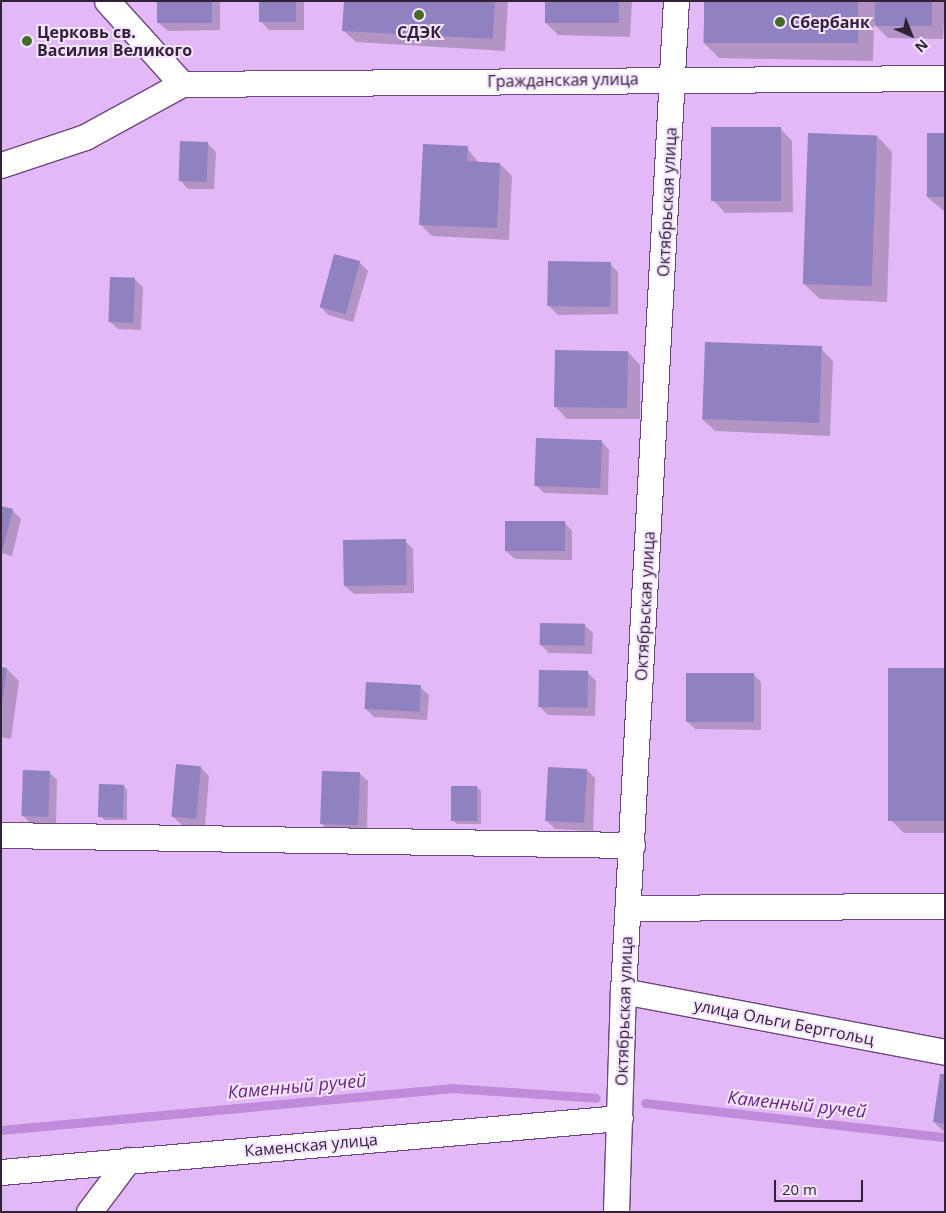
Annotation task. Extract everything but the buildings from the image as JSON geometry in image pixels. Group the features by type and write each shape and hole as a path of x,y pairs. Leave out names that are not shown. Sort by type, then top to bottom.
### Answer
{"street":[{"path":"107,1 182,84"},
{"name":"Октябрьская улица","path":"616,1212 623,991 629,908 676,1"},
{"name":"Гражданская улица","path":"1,165 85,137 182,84 673,78 945,78"},
{"path":"1,835 632,845"},
{"path":"629,908 945,906"},
{"name":"улица Ольги Берггольц","path":"623,991 945,1052"},
{"name":"Каменская улица","path":"1,1172 620,1118"},
{"path":"89,1212 128,1160"}],"waterway":[{"name":"Каменный ручей","path":"1,1130 451,1088 596,1098"},
{"name":"Каменный ручей","path":"645,1103 945,1137"}],"place":[{"name":"СДЭК","path":"419,15"},
{"name":"Сбербанк","path":"780,22"},
{"name":"Церковь св. Василия Великого","path":"27,41"}]}
